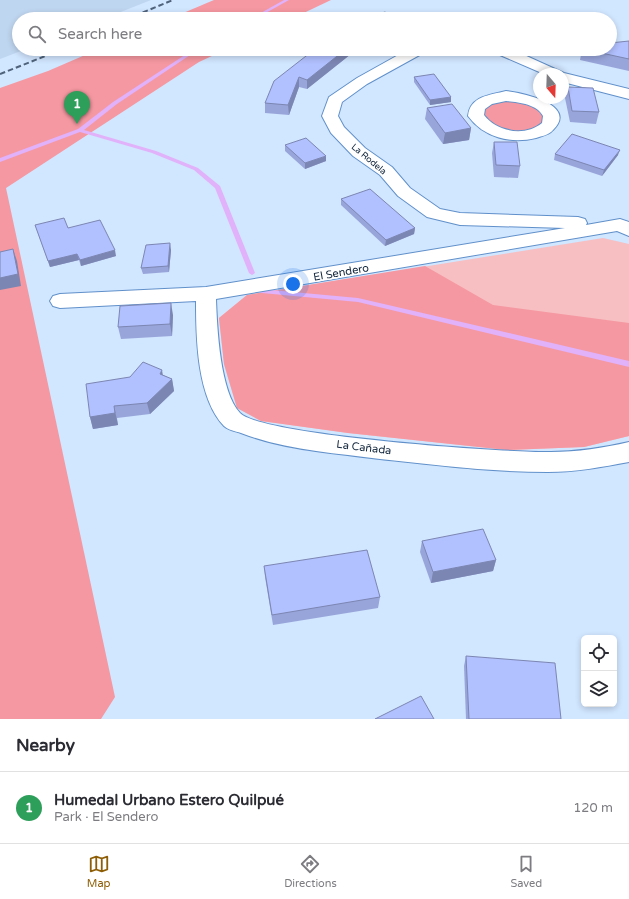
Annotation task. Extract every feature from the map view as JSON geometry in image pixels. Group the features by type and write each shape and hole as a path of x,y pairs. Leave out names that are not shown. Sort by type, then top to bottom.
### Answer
{"street":[{"name":"La Rodela","path":"407,56 362,81 335,100 330,116 337,130 359,152 386,171 404,192 434,213 460,219 626,227"},
{"path":"515,56 543,68"},
{"path":"569,79 629,94"},
{"path":"569,85 580,82"},
{"path":"517,97 533,93"},
{"name":"El Sendero","path":"60,300 206,294 626,227"},
{"name":"La Cañada","path":"206,294 206,324 210,358 220,401 231,419 262,433 349,445 504,461 579,462 629,452"}],"shaded area":[{"path":"0,0 151,0 121,12 12,12 12,54 0,59"},
{"path":"214,0 331,0 306,12 186,12"},
{"path":"83,56 212,56 199,62 6,188 115,697 101,719 0,719 0,88 48,71"},
{"path":"502,101 518,102 531,106 539,111 543,118 542,124 537,129 527,132 499,130 483,116 487,107"},
{"path":"603,238 629,244 629,436 584,447 507,450 348,433 261,421 237,408 224,364 219,318 247,295"},
{"path":"425,266 493,305 629,323 629,436 584,447 507,450 348,433 261,421 237,408 224,364 219,318 247,295"}],"building":[{"path":"629,41 629,59 615,56 617,56 617,42"},
{"path":"306,56 337,56 307,80 299,77 288,105 265,103 274,81"},
{"path":"434,74 451,97 430,100 414,77"},
{"path":"569,87 593,88 599,112 572,111"},
{"path":"452,104 471,128 445,133 427,108"},
{"path":"572,134 620,150 604,170 555,154"},
{"path":"306,138 326,156 305,163 285,145"},
{"path":"494,142 517,142 520,166 496,165"},
{"path":"370,189 415,228 386,240 341,199"},
{"path":"64,218 68,228 100,220 115,250 80,260 77,254 48,261 35,225"},
{"path":"170,243 168,266 141,268 146,245"},
{"path":"13,249 18,274 0,278 0,252"},
{"path":"171,303 170,324 118,327 120,306"},
{"path":"143,362 162,370 160,374 172,379 147,403 114,406 115,413 90,417 86,384 130,377"},
{"path":"483,529 496,560 433,572 422,541"},
{"path":"367,550 380,597 272,615 264,566"},
{"path":"466,656 555,663 561,719 469,719"},
{"path":"421,696 434,719 375,719"}],"waterway":[{"path":"265,12 287,0"},
{"path":"80,130 115,103 186,56"},
{"path":"0,160 80,130"},
{"path":"80,130 154,152 196,169 218,187 252,273"},
{"path":"262,291 358,300 629,364"}],"railway":[{"path":"144,12 173,0"},
{"path":"0,74 45,56"}],"place":[{"name":"Humedal Urbano Estero Quilpué","path":"77,124"}]}
